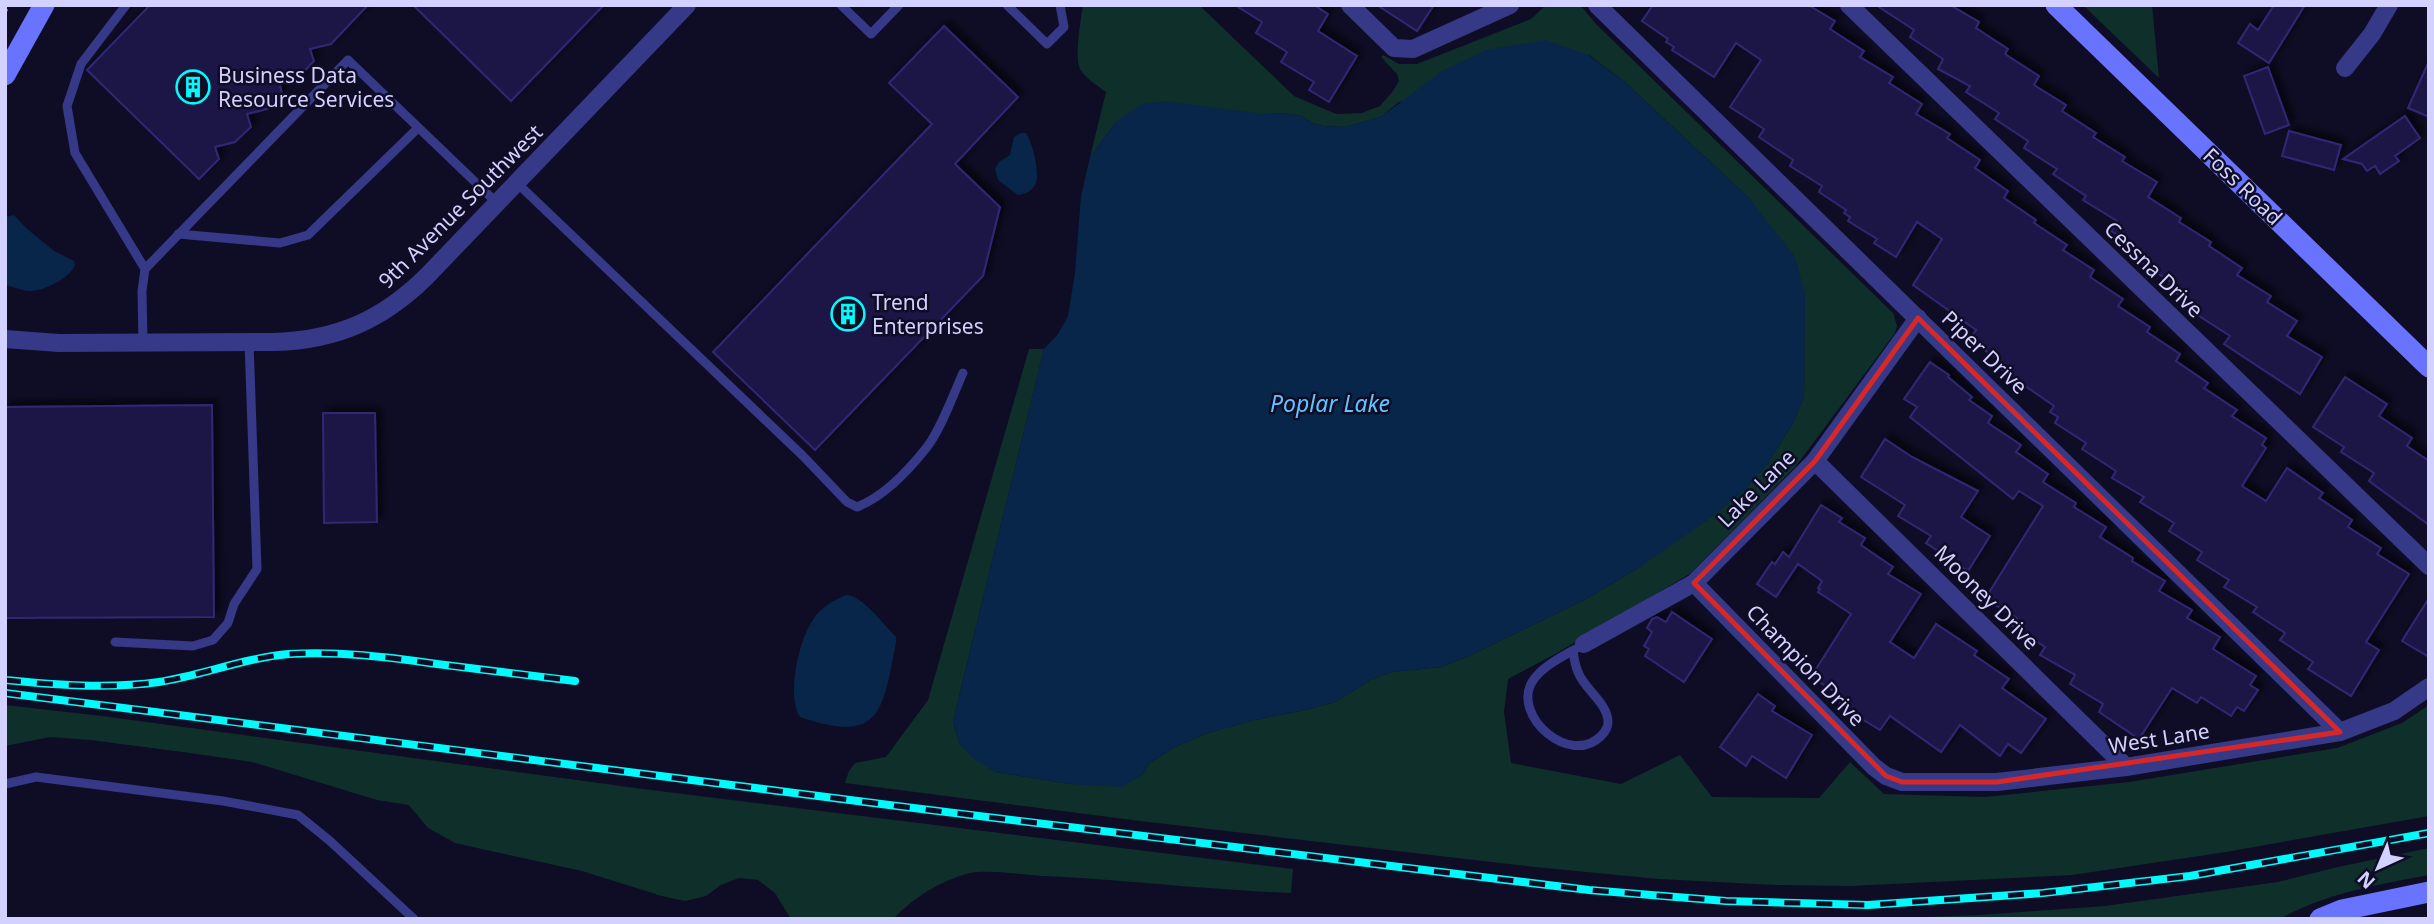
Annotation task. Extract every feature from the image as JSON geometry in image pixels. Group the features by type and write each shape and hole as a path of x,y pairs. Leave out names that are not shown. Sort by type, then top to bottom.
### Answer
{"street":[{"path":"5,75 44,5"},
{"name":"9th Avenue Southwest","path":"5,339 59,343 302,341 356,326 382,314 426,278 687,5"},
{"path":"1350,5 1394,48 1413,49 1510,5"},
{"name":"Piper Drive","path":"1597,5 2340,732"},
{"name":"Cessna Drive","path":"1849,5 2429,566"},
{"name":"Foss Road","path":"2056,5 2429,367"},
{"path":"2345,68 2372,34 2389,5"},
{"name":"Lake Lane","path":"1578,647 1695,583 1815,461 1918,318"},
{"name":"Mooney Drive","path":"1815,461 2126,767"},
{"name":"Champion Drive","path":"1695,583 1886,776"},
{"name":"West Lane","path":"1886,776 1902,782 1997,782 2126,767 2340,732 2393,710 2429,687"},
{"path":"2320,919 2342,910 2429,892"}],"lane":[{"path":"126,5 81,64 67,106 75,153 145,268"},
{"path":"841,5 871,34 899,5"},
{"path":"1007,5 1047,44 1064,27 1060,5"},
{"path":"143,343 142,291 145,268 348,60 498,203"},
{"path":"178,234 280,243 308,235 418,128"},
{"path":"517,183 803,456 847,502 858,507 886,491 928,446 963,373"},
{"path":"116,642 193,646 214,640 228,623 234,604 257,569 249,342"},
{"path":"1578,647 1578,673 1603,708 1608,721 1606,730 1599,738 1590,744 1574,746 1559,742 1546,733 1534,717 1529,703 1529,690 1532,681 1541,672 1578,647"},
{"path":"5,783 36,777 223,801 298,815 414,919"}],"path":[{"path":"5,12 9,5"}],"highlighted area":[{"path":"1918,318 2340,732 1997,782 1902,782 1886,776 1694,583 1815,461"}],"green space":[{"path":"1083,5 1199,5 1294,96 1336,114 1362,113 1380,106 1393,91 1399,81 1397,74 1381,57 1383,55 1399,64 1417,64 1531,19 1546,5 1580,5 1596,24 1893,313 1897,326 1895,333 1796,466 1691,573 1508,679 1504,712 1511,763 1621,784 1680,755 1712,797 1819,798 1850,762 1884,794 1985,797 2129,782 2337,748 2402,723 2429,705 2429,816 2226,852 2072,875 1850,886 1775,885 1659,879 1535,867 845,783 855,763 886,757 928,700 1029,349 1044,349 953,721 959,743 995,772 1070,784 1141,776 1150,763 1175,747 1208,733 1336,702 1370,680 1392,672 1441,667 1586,599 1640,567 1766,466 1793,423 1804,397 1805,294 1750,199 1625,82 1589,55 1399,102 1381,117 1345,127 1323,126 1302,116 1284,113 1116,122 1090,157 1106,92 1085,76 1078,63 1078,38"},
{"path":"2083,5 2152,5 2159,78"},
{"path":"5,705 643,789 1293,869 1291,893 977,872 948,880 928,891 893,919 791,919 775,893 758,880 739,878 721,885 706,896 685,901 662,896 582,871 455,843 428,828 409,805 377,800 252,762 50,737 5,746"},
{"path":"2429,848 2429,875 2334,896 2280,919 1869,919 1980,915 2105,906 2278,882"}],"water":[{"name":"Poplar Lake","path":"1546,40 1588,55 1625,82 1750,199 1795,257 1805,294 1804,397 1793,423 1766,466 1745,490 1709,519 1640,567 1586,599 1441,667 1392,672 1370,680 1336,702 1208,733 1175,747 1150,763 1141,776 1122,787 1070,784 995,772 974,759 959,743 953,721 1044,349 1058,334 1068,316 1075,273 1081,196 1090,157 1116,122 1142,104 1164,101 1263,114 1284,113 1302,116 1323,126 1345,127 1381,117 1442,71 1486,50"},
{"path":"1026,133 1031,143 1037,178 1031,190 1018,195 998,180 995,169 999,162 1010,155 1014,137"},
{"path":"14,215 54,251 74,261 72,270 55,284 33,291 5,285 5,217"},
{"path":"846,595 866,605 896,637 887,687 881,704 874,716 863,724 848,727 827,725 800,717 794,695 796,666 809,626 825,607"}],"building":[{"name":"Business Data Resource Services","path":"150,5 368,5 331,44 310,49 314,61 299,77 279,81 282,94 267,109 247,114 251,127 235,142 215,147 219,159 199,179 87,70"},
{"name":"Business Data Resource Services","path":"413,5 604,5 511,101"},
{"path":"1235,5 1314,5 1328,14 1318,31 1357,56 1329,102 1309,90 1314,82 1281,62 1287,52 1256,33 1262,22"},
{"path":"1377,5 1434,5 1417,31"},
{"path":"1653,5 1808,5 1835,21 1830,29 1864,51 1860,57 1893,77 1889,83 1922,104 1916,114 1950,134 1947,138 1980,160 1975,168 2008,191 2004,198 2067,245 2063,250 2094,270 2090,277 2123,299 2118,306 2150,327 2147,332 2180,354 2176,361 2208,383 2204,388 2237,410 2232,416 2266,438 2262,445 2266,448 2242,486 2266,501 2287,468 2323,493 2319,498 2352,520 2348,527 2381,548 2377,554 2409,574 2366,642 2379,650 2351,696 2308,669 2313,662 2280,640 2285,633 2253,612 2257,607 2224,587 2229,580 2197,560 2202,552 2169,531 2174,523 2140,502 2144,497 2112,478 2116,471 2082,449 2086,443 2055,423 2058,417 2050,412 2054,406 1998,367 2001,361 1969,340 1976,330 1913,285 1942,239 1917,222 1896,257 1874,243 1877,239 1848,221 1850,217 1844,213 1846,210 1819,192 1822,186 1790,166 1793,160 1759,137 1764,129 1730,107 1761,60 1736,43 1714,77 1672,50 1674,47 1666,42 1668,39 1642,21"},
{"path":"1876,5 1950,5 1979,22 1976,28 2008,49 2005,54 2039,76 2034,85 2066,105 2062,111 2096,133 2093,137 2125,157 2122,161 2157,182 2148,197 2181,218 2179,222 2211,242 2209,246 2242,268 2237,275 2271,296 2267,302 2297,321 2287,336 2322,357 2300,394 2224,344 2230,336 2196,314 2200,308 2167,287 2171,282 2137,260 2143,251 2111,231 2117,221 2083,200 2086,196 2053,174 2057,169 2024,148 2028,141 1995,119 1999,113 1966,92 1970,86 1938,69 1943,59 1910,37 1914,30"},
{"path":"2274,5 2305,5 2269,63 2238,43 2250,24 2258,30"},
{"name":"Trend Enterprises","path":"944,26 1018,97 955,164 1000,207 983,276 815,450 713,352 932,124 889,83"},
{"path":"2429,61 2429,117 2408,108"},
{"path":"2268,67 2289,125 2265,134 2244,76"},
{"path":"2405,116 2420,138 2395,156 2399,161 2380,174 2375,166 2367,171 2362,164 2343,159"},
{"path":"2289,131 2341,145 2334,170 2282,156"},
{"path":"1930,362 1949,375 1948,377 1972,397 1969,400 1992,416 1988,423 2021,445 2016,452 2048,474 2043,482 2076,503 2074,507 2106,527 2100,537 2165,581 2159,591 2192,610 2187,618 2220,637 2213,649 2256,676 2250,685 2258,690 2244,711 2237,707 2231,716 2201,697 2197,703 2172,688 2139,739 2099,712 2103,704 2070,684 2075,675 2040,655 2045,647 2012,626 2017,618 1985,599 2043,506 2019,491 2013,499 1910,417 1917,407 1904,399"},
{"path":"2345,377 2387,404 2379,416 2412,438 2407,446 2429,461 2429,525 2369,481 2374,473 2341,452 2344,447 2313,427"},
{"path":"212,405 214,617 5,618 5,407"},
{"path":"323,413 375,413 377,522 324,523"},
{"path":"1885,439 1912,457 1978,491 1961,517 1990,536 1968,571 1926,543 1931,536 1898,516 1905,505 1861,477"},
{"path":"1821,505 1842,518 1839,522 1865,538 1861,545 1893,567 1888,574 1921,594 1890,642 1914,658 1936,624 1977,651 1974,655 2009,679 2002,688 2046,719 2021,753 2008,744 2000,756 1960,725 1941,752 1890,716 1880,730 1839,705 1843,697 1811,677 1851,614 1818,592 1822,581 1798,564 1776,597 1757,584 1772,562 1775,564 1783,552 1789,557"},
{"path":"2429,598 2429,657 2402,641"},
{"path":"1672,612 1712,639 1684,682 1645,656 1649,649 1644,646 1652,632 1647,628 1652,619 1657,617 1666,622"},
{"path":"1758,694 1775,706 1772,711 1812,735 1786,778 1752,756 1746,766 1720,747"}],"railway":[{"path":"5,680 82,686 140,684 175,679 272,656 326,653 382,657 575,681"},
{"path":"5,693 1589,890 1726,901 1868,905 2043,893 2190,876 2429,833"}],"place":[{"name":"Business Data Resource Services","path":"193,87"},
{"name":"Trend Enterprises","path":"848,314"}]}
